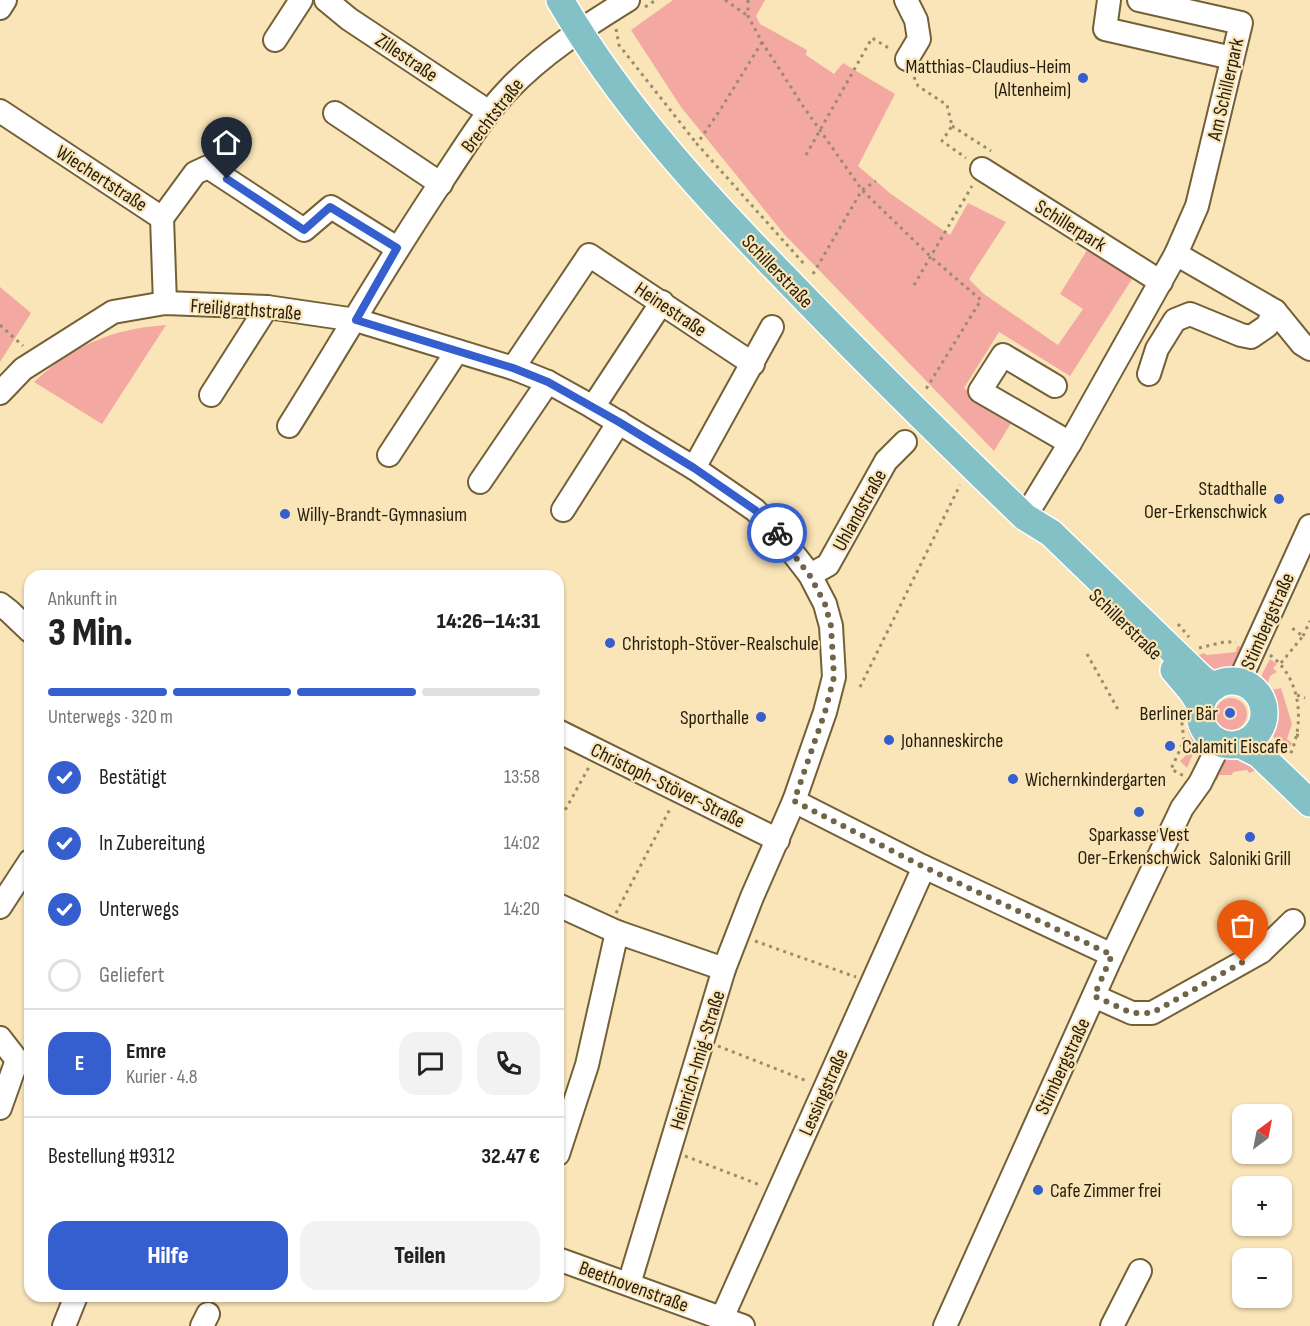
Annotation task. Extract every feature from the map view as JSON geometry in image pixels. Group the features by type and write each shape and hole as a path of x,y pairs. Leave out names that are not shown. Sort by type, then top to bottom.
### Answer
{"main road":[{"name":"Schillerstraße","path":"560,0 579,32 650,129 727,218 867,362 1025,517 1041,542 1172,667 1191,690 1226,691"},
{"path":"1310,785 1268,743 1261,725 1262,706 1259,697 1226,691 1200,713 1203,728 1223,741 1259,754 1310,802"},
{"path":"1223,741 1249,740 1261,725"}],"street":[{"path":"0,8 5,0"},
{"path":"275,40 301,0"},
{"name":"Zillestraße","path":"326,0 349,19 489,112"},
{"name":"Brechtstraße","path":"289,426 356,320 397,248 489,112 530,69 579,32 628,0"},
{"path":"906,0 916,20 919,39 907,59"},
{"path":"1109,0 1105,29 1232,58"},
{"name":"Am Schillerpark","path":"1025,517 1070,443 1161,282 1197,206 1241,23 1139,0"},
{"name":"Wiechertstraße","path":"0,111 162,218 165,303"},
{"path":"335,113 441,184"},
{"name":"Schillerpark","path":"987,160 1161,282"},
{"path":"162,218 195,173 208,167 304,230 330,207 397,248"},
{"path":"1176,254 1292,325 1302,344 1310,350"},
{"name":"Heinestraße","path":"513,368 589,255 753,364"},
{"path":"593,407 662,302"},
{"name":"Freiligrathstraße","path":"0,393 36,359 113,312 165,303 267,307 356,320 513,368 548,382 593,407 694,468 755,510 783,540 810,576 825,604 831,626 834,677 825,712 778,840"},
{"path":"211,395 267,307"},
{"path":"1149,374 1157,349 1175,320 1190,314 1251,337 1267,326 1292,325"},
{"path":"694,468 772,327"},
{"path":"389,456 457,351"},
{"path":"1055,386 1003,355 980,391 1070,443"},
{"path":"480,482 548,382"},
{"path":"562,510 619,422"},
{"name":"Uhlandstraße","path":"810,576 828,565 886,461 905,442"},
{"name":"Stimbergstraße","path":"1226,691 1310,526"},
{"name":"Stimbergstraße","path":"1226,691 1310,562"},
{"path":"0,604 24,625"},
{"name":"Christoph-Stöver-Straße","path":"564,734 778,840"},
{"name":"Stimbergstraße","path":"945,1326 1112,955 1182,808 1187,778 1223,741"},
{"path":"794,801 924,867 1112,955"},
{"name":"Heinrich-Imig-Straße","path":"629,1284 724,969 736,934 778,840"},
{"name":"Lessingstraße","path":"722,1317 924,867"},
{"path":"0,907 24,870"},
{"path":"564,908 613,930 724,969"},
{"path":"1094,996 1132,1013 1152,1013 1261,952 1293,921"},
{"path":"564,1136 587,1065 613,930"},
{"path":"0,1038 24,1062 0,1108"},
{"name":"Beethovenstraße","path":"564,1261 743,1326"},
{"path":"1112,1326 1140,1271"},
{"path":"64,1326 74,1302"}],"path":[{"path":"724,0 748,16 762,42 862,190 931,257 981,300 926,389 918,382"},
{"path":"748,0 748,16"},
{"path":"617,30 619,45 697,144 805,266"},
{"path":"806,155 872,38 907,59 918,86 947,105 952,126 942,141 987,160 914,285"},
{"path":"697,144 762,42"},
{"path":"813,274 862,190 876,181"},
{"path":"0,325 36,359"},
{"path":"860,687 960,484 950,474 965,459"},
{"path":"1281,663 1303,636 1310,621"},
{"path":"1289,626 1303,636"},
{"path":"1087,654 1120,713"},
{"path":"1297,695 1305,698"},
{"path":"1296,735 1303,736"},
{"path":"564,812 598,751"},
{"path":"613,930 680,791"},
{"path":"736,934 872,983"},
{"path":"703,1040 825,1088"},
{"path":"670,1150 778,1192"}],"shaded area":[{"path":"673,0 765,0 756,16 760,24 807,50 806,55 834,74 843,63 895,94 858,166 891,194 950,235 968,203 1006,222 969,279 984,294 1058,345 1083,309 1060,294 1089,247 1134,276 1070,376 999,332 964,388 1014,418 994,451 784,234 681,107 631,30"},
{"path":"0,287 31,313 0,362"},
{"path":"166,325 102,424 34,382 64,358 94,341 128,330"},
{"path":"1237,646 1248,649 1234,667 1223,674 1190,659 1204,653 1207,655 1236,652"},
{"path":"1270,659 1277,664 1273,668 1277,672 1270,676 1268,683 1273,690 1281,688 1292,724 1287,739 1292,743 1287,752 1271,734 1270,704 1262,685 1262,674"},
{"path":"1231,698 1242,703 1247,714 1242,725 1231,730 1220,725 1215,714 1220,703"},
{"path":"1187,701 1198,742 1187,768 1180,761 1190,751 1186,746 1192,740 1186,720"},
{"path":"1236,755 1262,768 1249,773 1247,770 1233,772 1232,775 1219,775 1217,780 1208,778 1227,758"}],"way so far":[{"path":"777,533 810,576 825,604 831,626 834,677 825,712 794,801 924,867 1112,955 1094,996 1132,1013 1152,1013 1243,962"}],"place":[{"name":"Matthias-Claudius-Heim (Altenheim)","path":"1083,78"},
{"name":"Stadthalle Oer-Erkenschwick","path":"1279,499"},
{"name":"Willy-Brandt-Gymnasium","path":"285,514"},
{"name":"Christoph-Stöver-Realschule","path":"610,643"},
{"name":"Berliner Bär","path":"1230,713"},
{"name":"Sporthalle","path":"761,717"},
{"name":"Johanneskirche","path":"889,740"},
{"name":"Calamiti Eiscafe","path":"1170,746"},
{"name":"Wichernkindergarten","path":"1013,779"},
{"name":"Sparkasse Vest Oer-Erkenschwick","path":"1139,812"},
{"name":"Saloniki Grill","path":"1250,837"},
{"name":"Cafe Zimmer frei","path":"1038,1190"}],"route":[{"path":"227,179 304,230 330,207 397,248 356,320 513,368 548,382 694,468 755,510 777,533"}]}
